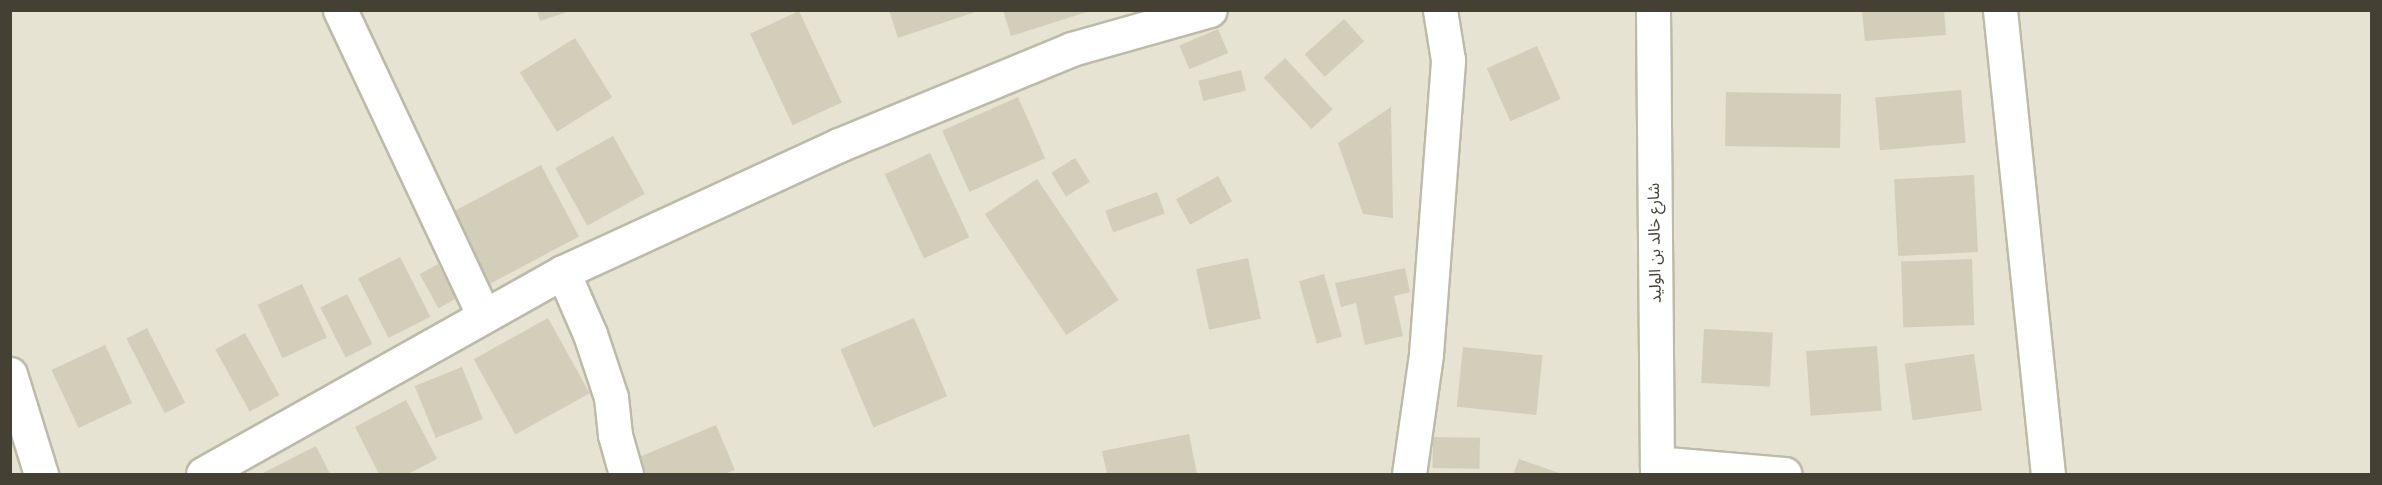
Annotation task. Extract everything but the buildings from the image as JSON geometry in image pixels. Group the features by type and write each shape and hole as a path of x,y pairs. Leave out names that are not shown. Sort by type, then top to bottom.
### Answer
{"street":[{"path":"340,10 483,314"},
{"path":"203,474 483,314 563,272 839,145 1072,49 1210,10"},
{"path":"1409,474 1426,354 1447,71 1440,10"},
{"name":"شارع خالد بن الوليد","path":"1653,10 1657,469"},
{"path":"2000,10 2048,474"},
{"path":"563,272 590,334 610,397 615,435 626,474"},
{"path":"10,374 41,474"},
{"path":"1657,469 1785,474"}],"shaded area":[{"path":"11,11 2371,11 2371,474 11,474"}]}
